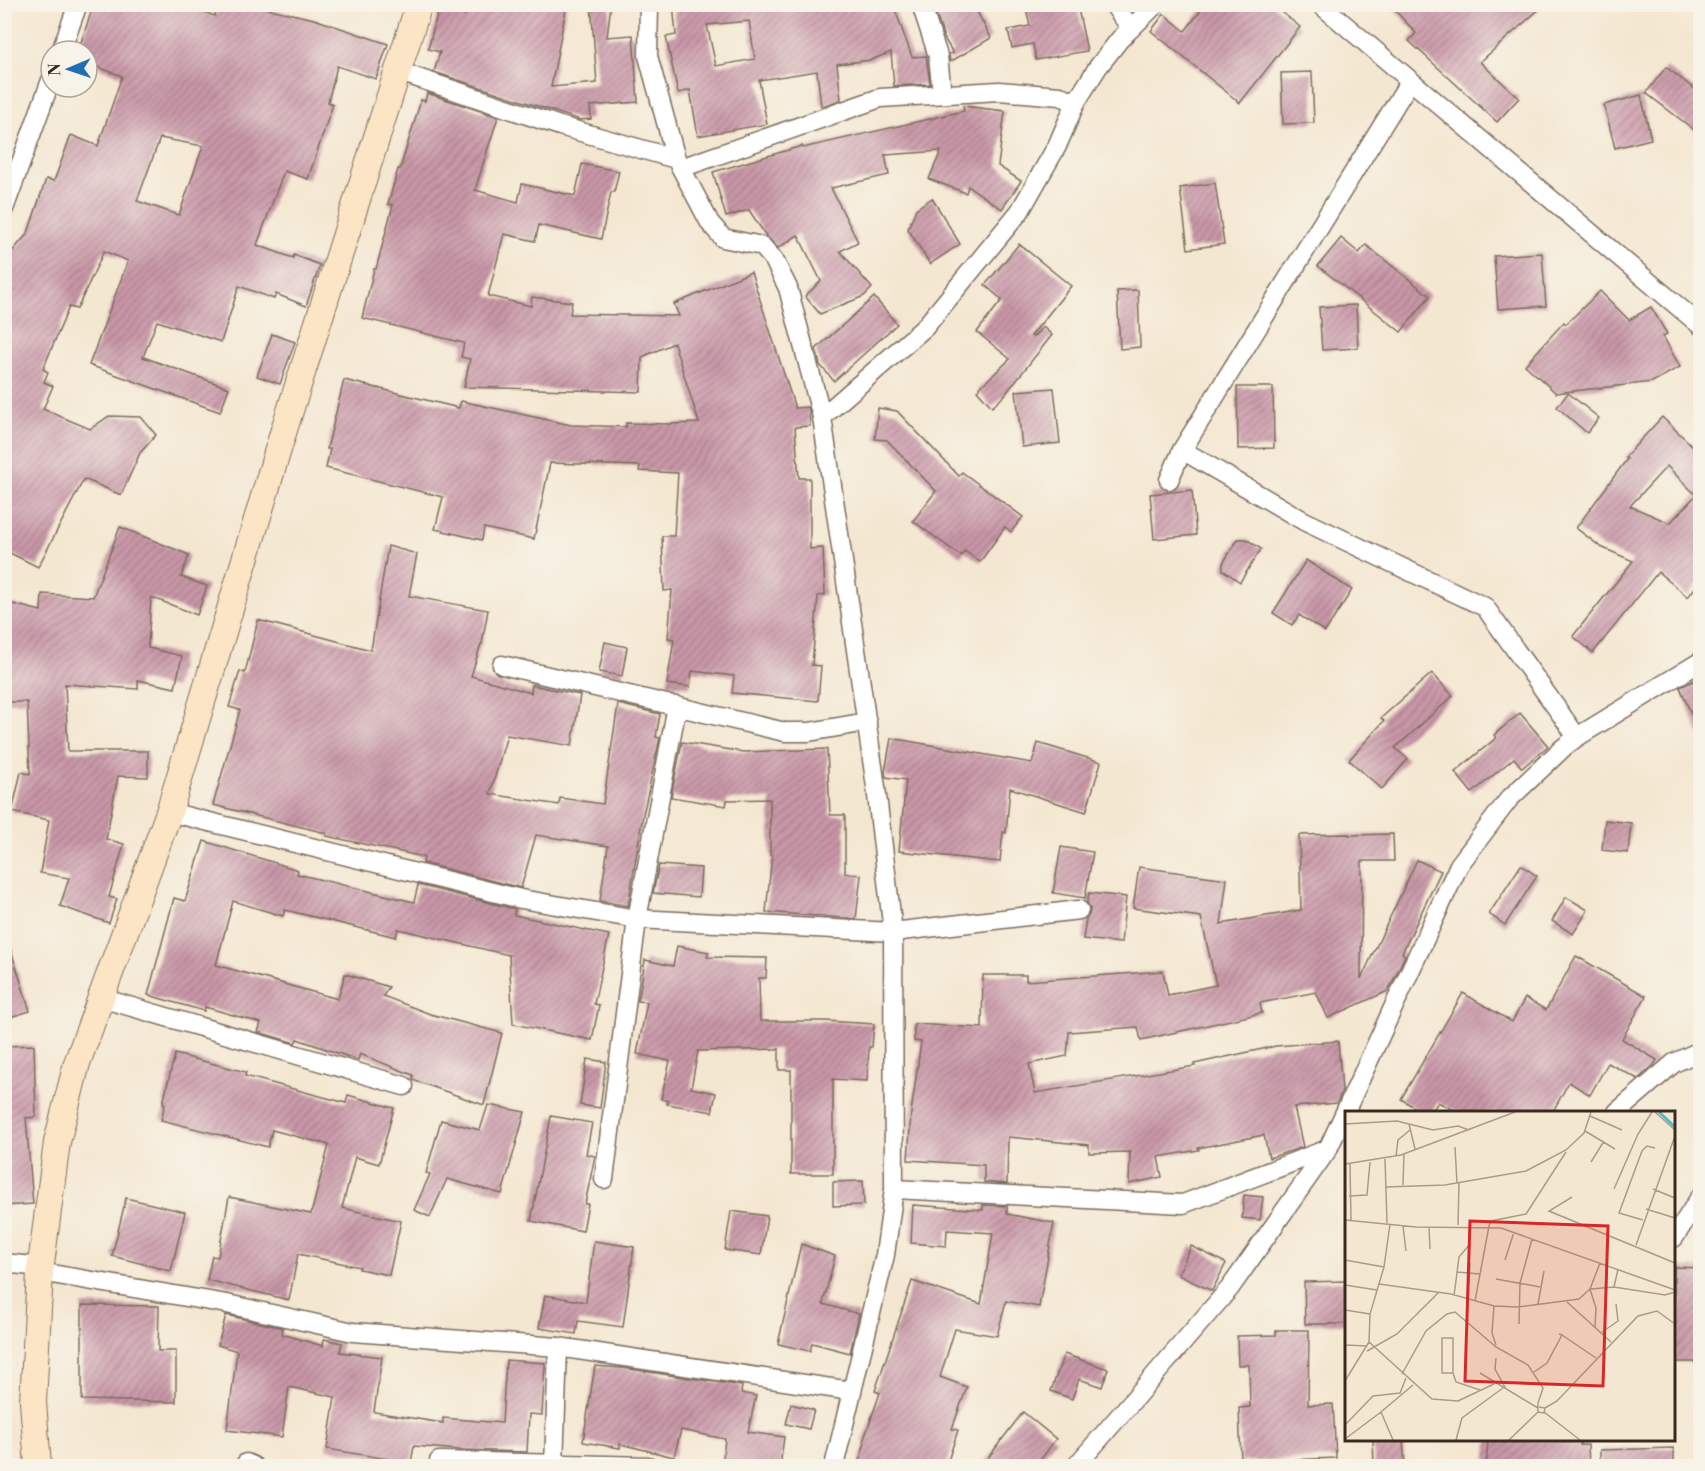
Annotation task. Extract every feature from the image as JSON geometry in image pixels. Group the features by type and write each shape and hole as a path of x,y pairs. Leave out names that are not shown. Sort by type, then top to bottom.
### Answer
{"street":[{"path":"65,39 78,4"},
{"path":"38,1467 33,1402 41,1270 57,1142 77,1063 169,812 283,433 419,4"},
{"path":"649,4 648,56 679,164 710,223 723,238 762,246 774,260 788,288 822,417 876,787 893,932 894,1189 885,1255 834,1467"},
{"path":"921,4 938,56 942,94"},
{"path":"1113,4 1131,28"},
{"path":"822,417 925,327 1020,211 1057,146 1076,102 1098,67 1131,28 1156,4"},
{"path":"1320,4 1701,325"},
{"path":"398,71 679,164 880,98 999,91 1060,96 1076,102"},
{"path":"1169,480 1182,450 1410,81"},
{"path":"4,208 44,99"},
{"path":"1182,450 1304,521 1485,607 1577,738"},
{"path":"1346,1111 1459,865 1509,799 1563,748 1577,738 1701,663"},
{"path":"502,665 785,732 797,733 867,722"},
{"path":"604,1179 637,919 678,706"},
{"path":"169,812 521,899 637,919 893,932 1079,910"},
{"path":"101,998 404,1086"},
{"path":"1619,1111 1674,1063 1701,1051"},
{"path":"1076,1467 1230,1288 1328,1149 1345,1112"},
{"path":"894,1189 1183,1204 1328,1149"},
{"path":"1675,1236 1701,1197"},
{"path":"4,1263 227,1304 353,1332 558,1347 851,1391"},
{"path":"554,1465 558,1347"},
{"path":"439,1461 648,1467"}],"building":[{"path":"94,4 182,4 215,16 218,4 247,4 314,19 388,44 376,79 337,66 328,102 333,104 308,179 284,171 257,245 320,265 306,306 276,294 274,299 239,286 221,342 157,321 143,357 229,388 220,412 89,365 128,261 104,251 77,309 69,307 43,369 48,372 44,382 53,386 43,409 90,429 109,416 141,417 156,435 140,453 121,495 84,479 38,567 4,550 4,261 28,233 46,179 54,181 71,135 98,146 122,76 99,67 99,39 82,39","holes":["160,138 203,146 179,215 137,201"]},
{"path":"467,4 567,4 551,87 597,83 591,4 611,4 607,37 633,35 638,102 590,106 591,119 580,120 434,72 440,52 428,49 439,8 465,15"},
{"path":"673,4 893,4 912,57 926,56 930,84 894,86 891,52 871,60 837,64 841,100 821,106 817,71 759,80 767,124 698,136 690,90 678,93 666,37 676,35","holes":["749,21 755,59 716,66 707,25"]},
{"path":"953,4 973,4 991,38 950,62 949,54 953,53 944,38 936,14"},
{"path":"1025,4 1077,4 1087,51 1036,60 1033,44 1012,48 1008,30 1030,26"},
{"path":"1206,4 1272,4 1300,27 1240,103 1151,31 1164,14 1185,31"},
{"path":"1389,4 1545,4 1480,62 1519,98 1497,122 1409,41 1416,33"},
{"path":"1666,67 1701,94 1701,135 1646,93"},
{"path":"1312,72 1314,123 1283,124 1281,73"},
{"path":"427,93 498,117 475,190 518,202 522,184 575,196 582,164 619,171 614,192 611,192 601,239 539,225 535,241 504,234 488,296 531,306 532,297 572,302 570,314 679,316 674,304 751,272 795,408 808,407 809,411 810,426 795,427 799,478 810,478 810,549 823,548 825,595 818,596 812,665 821,666 818,701 732,693 734,676 692,671 690,687 667,684 674,639 668,638 672,590 664,591 662,536 674,536 678,473 639,471 640,466 550,463 534,539 484,528 482,540 435,529 443,497 326,468 330,449 327,449 344,380 459,408 461,401 571,425 626,427 626,423 699,423 674,343 642,357 641,392 464,387 470,359 461,357 464,343 362,318 393,205 388,204 398,169 400,169 421,100 425,101"},
{"path":"1641,95 1651,139 1615,148 1604,105"},
{"path":"963,106 1005,111 998,166 1021,181 1002,209 968,186 966,193 929,179 941,151 885,155 889,175 831,188 858,242 840,251 872,288 864,296 820,314 805,296 821,281 798,235 778,248 766,236 749,210 726,217 713,172 802,146 803,148 964,111"},
{"path":"1215,183 1224,244 1188,249 1180,188"},
{"path":"932,198 960,244 930,264 908,229 916,209"},
{"path":"1341,238 1359,253 1366,245 1430,296 1401,332 1318,266"},
{"path":"1019,244 1071,286 1031,336 1033,337 1043,327 1052,335 1003,397 992,407 977,390 1010,359 977,332 1002,300 985,285"},
{"path":"1542,253 1546,306 1498,309 1494,256"},
{"path":"1138,290 1140,347 1120,349 1117,291"},
{"path":"1600,291 1629,320 1651,307 1667,334 1663,336 1680,367 1652,382 1556,393 1525,365 1564,322 1566,324"},
{"path":"874,297 897,324 834,381 820,365 816,349"},
{"path":"1356,305 1358,348 1322,350 1319,307"},
{"path":"272,334 295,342 280,384 257,376"},
{"path":"1237,387 1273,387 1274,448 1238,449"},
{"path":"1054,388 1060,443 1022,447 1016,391"},
{"path":"1568,393 1599,418 1587,433 1557,407"},
{"path":"878,408 897,411 959,476 962,472 1023,517 1011,532 1005,527 980,562 965,551 961,556 913,521 936,491 887,440 875,439"},
{"path":"1662,417 1701,454 1701,580 1688,597 1658,572 1593,653 1573,636 1633,561 1601,547 1576,528 1627,459 1625,457","holes":["1667,466 1696,495 1670,523 1630,506"]},
{"path":"1192,490 1196,535 1154,539 1150,494"},
{"path":"120,527 189,555 181,577 207,586 197,615 151,597 148,648 182,656 175,688 138,680 138,689 65,684 68,751 148,751 148,777 118,776 106,839 124,844 109,897 117,899 109,923 60,906 69,878 40,873 49,820 12,812 21,772 30,774 27,702 4,702 4,622 9,603 41,611 42,594 93,597"},
{"path":"1238,539 1246,539 1261,549 1240,582 1223,570 1223,563"},
{"path":"388,546 417,554 409,596 488,610 482,644 471,676 531,693 532,685 580,695 572,746 507,735 490,794 559,805 560,798 603,804 618,704 660,714 656,737 660,738 643,815 628,906 600,901 608,846 536,835 521,888 423,863 424,857 326,836 326,833 213,805 240,710 229,707 240,671 245,673 258,620 371,650"},
{"path":"1306,560 1352,590 1325,632 1299,615 1292,625 1273,613"},
{"path":"605,642 627,647 622,676 599,672"},
{"path":"1432,673 1453,696 1395,748 1408,759 1382,789 1349,760 1384,721 1381,718"},
{"path":"1701,677 1701,736 1700,736 1680,687"},
{"path":"1520,713 1548,746 1522,768 1514,758 1472,793 1455,772 1496,738 1494,735"},
{"path":"891,738 1032,763 1038,743 1101,762 1086,812 1010,788 1006,833 1003,832 1000,862 899,851 906,780 886,777"},
{"path":"682,742 743,752 827,749 830,815 845,815 845,873 861,875 856,919 766,912 772,855 770,855 770,799 727,800 726,806 671,797"},
{"path":"1605,820 1631,823 1628,853 1602,850"},
{"path":"1393,834 1394,861 1362,861 1361,979 1417,860 1441,871 1402,953 1405,955 1388,991 1328,1018 1316,992 1260,1003 1262,1013 1141,1040 1138,1027 1069,1032 1067,1056 1029,1064 1035,1093 1195,1066 1194,1064 1276,1046 1338,1041 1342,1091 1337,1103 1294,1107 1303,1147 1269,1158 1264,1135 1198,1148 1199,1150 1158,1157 1162,1177 1129,1184 1130,1152 1089,1153 1089,1145 1008,1137 1007,1184 984,1182 984,1165 908,1160 911,1113 921,1042 914,1041 914,1024 982,1028 983,975 1026,975 1026,981 1163,971 1168,995 1216,985 1201,917 1133,908 1139,867 1227,879 1221,924 1301,910 1299,835"},
{"path":"204,841 298,870 297,874 414,902 418,885 515,909 514,915 609,935 594,1004 599,1005 592,1040 513,1024 509,955 398,929 396,937 285,910 283,916 233,901 216,965 338,999 345,974 389,987 383,996 430,1014 502,1033 484,1105 413,1080 413,1075 360,1054 358,1060 297,1039 295,1043 258,1032 261,1023 205,1007 204,1011 148,995 174,898 185,901"},
{"path":"1061,847 1093,852 1085,898 1053,893"},
{"path":"659,865 701,868 699,897 653,893"},
{"path":"1521,865 1537,876 1505,925 1489,914"},
{"path":"1089,893 1126,897 1121,943 1083,939 1090,909 1087,903"},
{"path":"1566,897 1588,910 1573,934 1552,921"},
{"path":"9,944 30,1011 4,1019 4,945"},
{"path":"677,946 709,952 707,957 767,958 766,978 759,978 760,1021 874,1024 872,1047 869,1047 867,1081 833,1079 833,1174 791,1174 791,1070 779,1070 779,1049 698,1051 691,1088 716,1093 712,1112 667,1104 668,1101 661,1099 670,1061 637,1054 647,1002 638,1001 645,960 673,966"},
{"path":"1576,956 1646,996 1622,1039 1657,1060 1638,1079 1608,1063 1590,1095 1569,1082 1553,1111 1455,1111 1438,1102 1432,1111 1420,1111 1401,1099 1463,993 1512,1022 1525,998 1546,1010"},
{"path":"34,1045 36,1117 26,1118 33,1204 4,1206 4,1046"},
{"path":"175,1054 246,1072 245,1076 346,1103 348,1095 394,1108 379,1164 355,1157 342,1208 401,1221 389,1275 298,1254 289,1300 207,1280 212,1256 218,1257 229,1197 311,1214 329,1145 272,1130 268,1147 161,1120"},
{"path":"587,1059 606,1062 600,1108 580,1105"},
{"path":"488,1105 525,1112 502,1194 447,1179 430,1217 414,1210 430,1174 426,1173 441,1120 480,1130"},
{"path":"551,1116 592,1123 586,1154 595,1156 585,1204 588,1204 583,1231 531,1221"},
{"path":"863,1181 864,1205 833,1206 833,1182"},
{"path":"1244,1195 1263,1197 1260,1220 1242,1218"},
{"path":"126,1198 185,1212 171,1271 112,1256"},
{"path":"913,1205 983,1210 983,1205 1007,1206 1007,1214 1054,1223 1039,1307 1006,1301 997,1336 955,1329 940,1377 967,1387 952,1429 958,1430 946,1467 857,1467 880,1393 875,1391 912,1281 981,1304 993,1233 947,1230 946,1246 911,1243"},
{"path":"731,1211 767,1216 761,1255 725,1250"},
{"path":"594,1241 634,1247 623,1327 578,1321 576,1334 539,1328 545,1295 586,1302"},
{"path":"801,1244 835,1256 823,1304 859,1314 850,1353 812,1343 810,1351 778,1344"},
{"path":"1191,1246 1226,1263 1212,1291 1178,1275"},
{"path":"1675,1267 1701,1268 1701,1362 1675,1362"},
{"path":"1345,1281 1345,1324 1305,1324 1304,1282"},
{"path":"82,1305 159,1306 158,1351 176,1351 176,1402 82,1400"},
{"path":"226,1315 283,1328 282,1334 323,1346 324,1339 342,1343 340,1352 382,1357 374,1412 443,1423 443,1418 502,1423 506,1360 545,1363 542,1415 529,1414 527,1452 414,1446 411,1463 327,1449 335,1397 289,1387 282,1437 227,1430 237,1351 218,1345"},
{"path":"1276,1330 1309,1330 1308,1405 1333,1404 1336,1458 1241,1462 1239,1408 1250,1407 1249,1365 1238,1365 1237,1336 1276,1335"},
{"path":"1064,1354 1108,1369 1102,1387 1079,1379 1072,1399 1051,1391"},
{"path":"595,1366 742,1386 741,1393 756,1396 748,1432 784,1437 780,1467 722,1467 725,1439 681,1430 674,1457 620,1444 620,1448 583,1442"},
{"path":"791,1404 814,1410 809,1429 786,1424"},
{"path":"1023,1412 1056,1439 1035,1467 981,1467"},
{"path":"1373,1441 1403,1441 1405,1467 1374,1467"},
{"path":"1488,1441 1581,1441 1580,1445 1588,1445 1589,1467 1486,1467"},
{"path":"1674,1448 1674,1467 1600,1467 1600,1450"}]}
